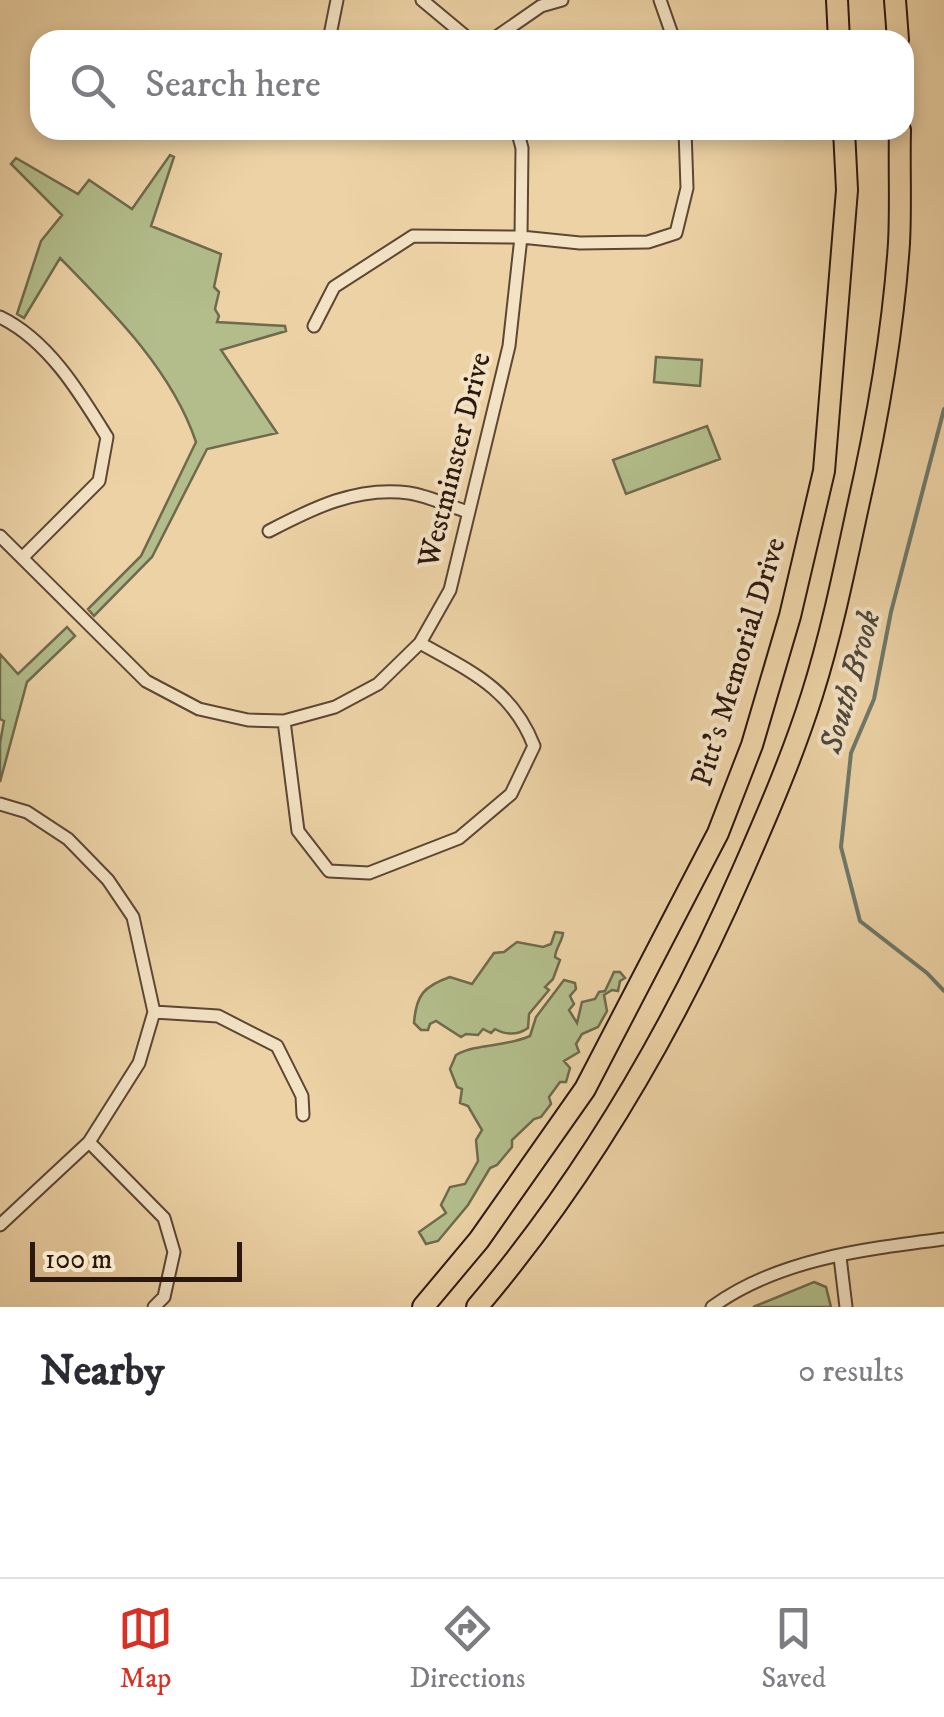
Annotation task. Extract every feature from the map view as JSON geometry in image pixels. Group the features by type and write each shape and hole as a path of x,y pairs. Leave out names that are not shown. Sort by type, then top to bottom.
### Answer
{"highway":[{"path":"837,0 838,30"},
{"path":"895,0 897,30"},
{"name":"Pitt's Memorial Drive","path":"424,1307 478,1240 585,1089 718,833 752,745 790,616 824,471 846,190 844,140"},
{"path":"477,1307 578,1176 642,1076 704,960 773,802 812,694 882,398 899,242 900,140"},
{"path":"408,1307 524,1176"}],"street":[{"path":"331,30 337,0"},
{"path":"422,0 458,30"},
{"path":"506,30 541,6 562,0"},
{"path":"660,0 670,30"},
{"name":"Westminster Drive","path":"0,536 146,680 199,709 248,720 284,721 335,707 378,684 420,642 450,590 509,346 521,238 520,140"},
{"path":"314,326 334,287 414,236 580,243 648,242 676,233 687,188 685,140"},
{"path":"0,318 24,332 74,384 106,437 100,480 22,558"},
{"path":"269,531 316,507 356,494 409,493 468,512"},
{"path":"284,721 298,831 329,871 369,873 459,838 511,794 534,746 526,724 497,688 420,642"},
{"path":"0,804 27,812 68,839 108,880 133,917 154,1012 140,1063 89,1142 0,1225"},
{"path":"154,1012 218,1016 277,1046 302,1096 302,1116"},
{"path":"89,1142 164,1218 174,1252 164,1297 154,1307"},
{"path":"712,1307 762,1278 801,1263 944,1239"},
{"path":"840,1258 846,1307"}],"green space":[{"path":"170,155 174,157 151,226 221,254 214,287 219,292 217,322 285,326 286,331 221,350 277,433 207,449 152,557 94,616 88,609 141,556 196,442 156,366 60,258 24,318 17,314 41,241 62,215 11,164 16,158 78,194 89,180 132,209"},
{"path":"656,357 702,360 700,386 654,382"},
{"path":"707,426 720,459 626,494 613,460"},
{"path":"67,627 75,636 27,682 0,782 4,721 0,719 0,654 18,674"},
{"path":"555,932 563,933 555,957 560,960 553,979 545,987 549,990 529,1014 528,1028 512,1033 483,1029 478,1035 461,1037 436,1021 428,1030 421,1030 414,1023 419,999 434,984 450,977 472,984 494,953 504,952 517,942 543,947 551,944"},
{"path":"614,972 625,978 618,991 604,995 607,1011 598,1027 582,1034 576,1044 579,1052 564,1061 570,1068 566,1082 560,1082 549,1097 551,1104 512,1140 512,1147 490,1168 468,1205 438,1241 426,1244 419,1232 446,1213 441,1205 450,1187 465,1184 478,1161 476,1140 482,1130 468,1106 460,1103 462,1089 457,1087 450,1069 456,1055 530,1036 536,1017 564,980 575,983 576,989 570,996 574,1004 569,1010 577,1023 582,1002 605,991"},
{"path":"814,1282 826,1287 831,1307 753,1307"}],"waterway":[{"name":"South Brook","path":"944,409 891,612 874,699 851,753 841,847 860,921 944,991"}]}
